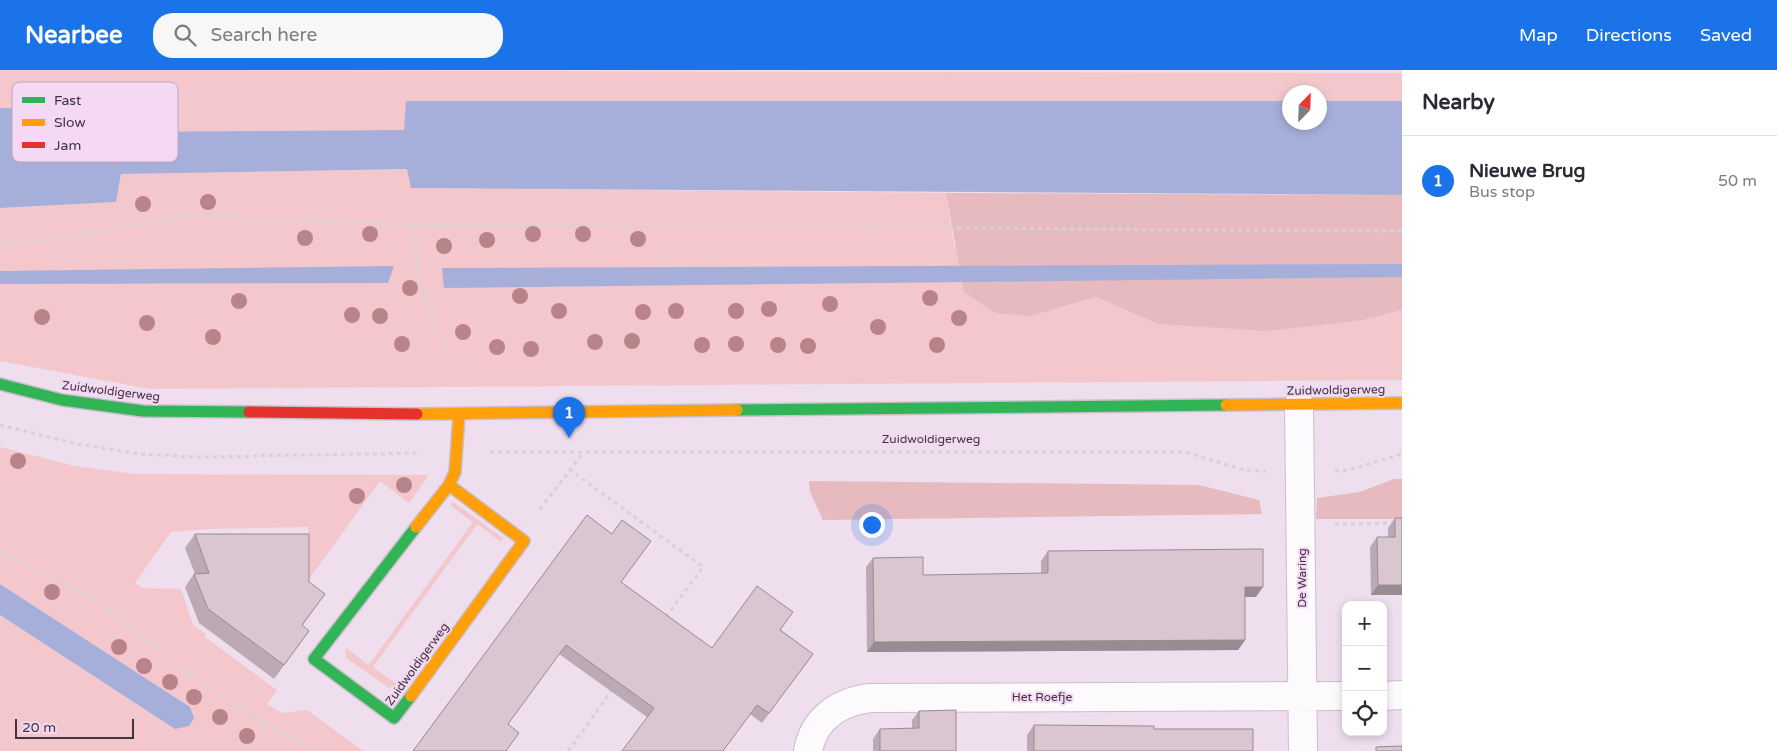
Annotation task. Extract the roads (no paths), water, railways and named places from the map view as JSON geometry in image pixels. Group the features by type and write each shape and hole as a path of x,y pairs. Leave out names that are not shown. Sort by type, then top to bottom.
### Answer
{"main road":[{"name":"Zuidwoldigerweg","path":"0,384 62,400 143,411 460,415 767,409 1402,403"},
{"name":"Zuidwoldigerweg","path":"449,485 524,542 394,718 314,659 449,485 454,472 460,415"}],"street":[{"name":"De Waring","path":"1299,404 1302,524 1303,751"},
{"name":"Het Roefje","path":"808,751 816,728 827,715 840,706 854,700 870,698 1342,696"},
{"path":"1387,696 1402,696"}],"water":[{"path":"406,101 1282,101 1282,130 1327,130 1327,101 1402,101 1402,195 411,188 407,169 121,174 116,202 0,208 0,108 12,108 12,162 178,162 178,132 404,130"},
{"path":"1402,264 1402,277 444,288 442,268"},
{"path":"394,266 388,283 0,284 0,271"},
{"path":"0,584 190,707 194,718 189,726 175,729 0,615"}],"place":[{"name":"Nieuwe Brug","path":"569,438"}]}
